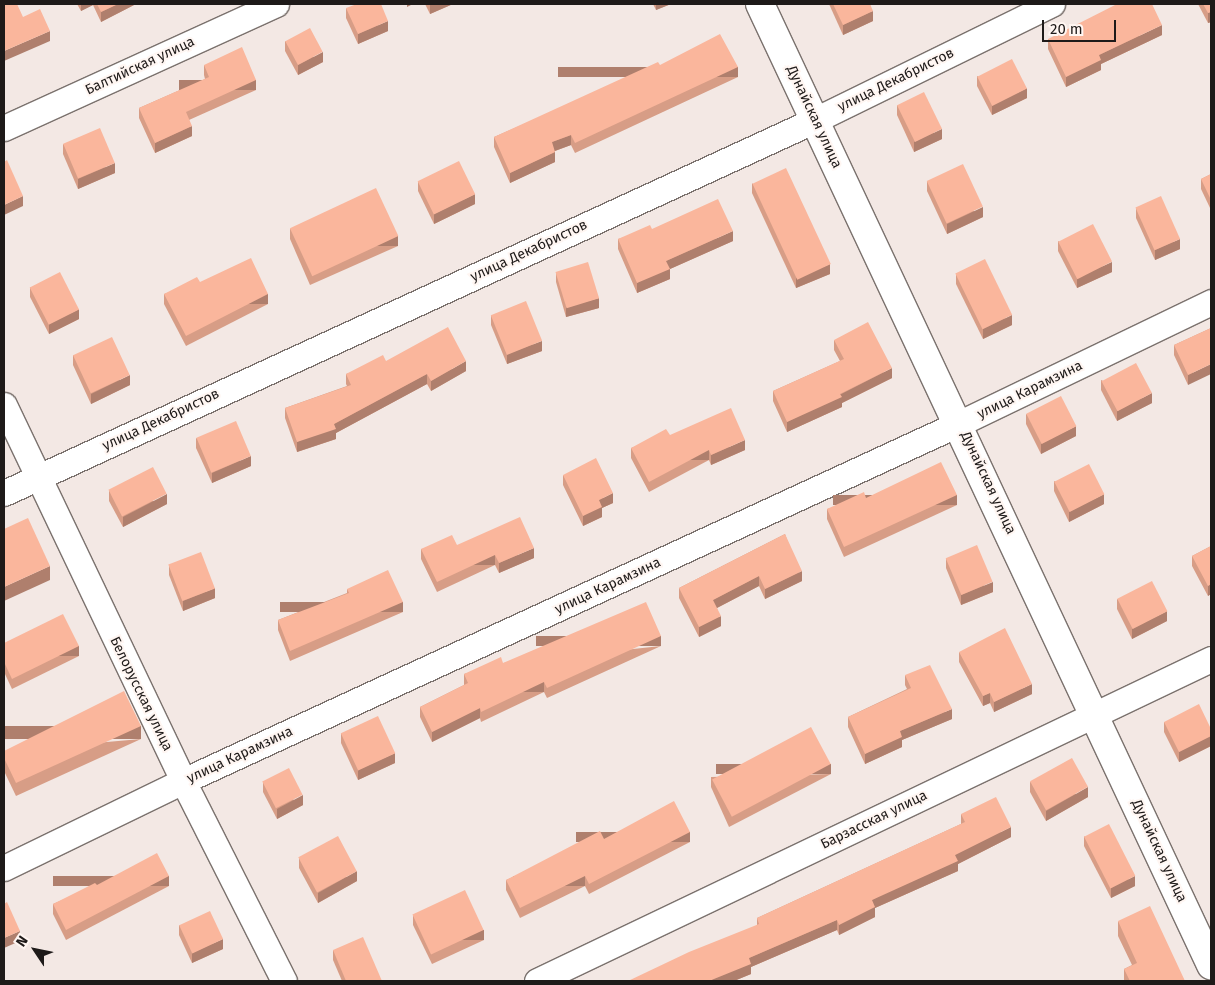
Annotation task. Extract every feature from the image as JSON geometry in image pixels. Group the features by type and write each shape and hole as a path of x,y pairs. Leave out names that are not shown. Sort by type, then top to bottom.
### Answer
{"street":[{"name":"Балтийская улица","path":"4,128 276,4"},
{"name":"Дунайская улица","path":"760,4 960,424 1211,965"},
{"name":"улица Декабристов","path":"4,493 815,120 1052,4"},
{"name":"улица Карамзина","path":"4,868 183,782 960,424 1211,302"},
{"name":"Белорусская улица","path":"4,405 183,782 284,981"},
{"name":"Барзасская улица","path":"536,981 1211,659"}],"building":[{"path":"4,4 17,4 23,17 40,9 50,31 4,51"},
{"path":"97,4 118,4 101,12"},
{"path":"357,4 381,4 388,21 358,34 346,8"},
{"path":"833,4 870,4 873,11 843,25"},
{"path":"1117,4 1152,4 1162,25 1099,55 1101,60 1066,77 1048,39"},
{"path":"1203,4 1211,4 1211,12 1208,13"},
{"path":"310,28 323,52 298,65 285,41"},
{"path":"720,34 738,67 575,143 571,135 552,142 555,152 510,173 494,137 658,62 660,65"},
{"path":"242,47 256,80 186,112 192,126 155,143 139,108 209,77 204,65"},
{"path":"1012,59 1027,88 992,106 977,77"},
{"path":"924,92 942,129 915,142 897,105"},
{"path":"100,128 115,163 78,179 63,144"},
{"path":"7,160 23,196 4,205 4,162"},
{"path":"459,161 475,194 434,214 418,181"},
{"path":"963,164 983,207 947,224 927,181"},
{"path":"786,168 831,264 797,280 752,184"},
{"path":"1211,174 1211,200 1201,179"},
{"path":"376,188 398,236 312,276 290,228"},
{"path":"1161,196 1180,239 1155,250 1135,207"},
{"path":"718,199 733,231 666,261 670,269 637,283 618,239 650,225 652,229"},
{"path":"1093,224 1112,261 1077,279 1058,242"},
{"path":"251,258 268,294 186,336 164,294 197,277 200,282"},
{"path":"985,259 1012,315 983,329 955,273"},
{"path":"588,262 599,298 567,308 555,272"},
{"path":"60,272 79,309 49,325 30,287"},
{"path":"526,301 542,341 507,355 491,315"},
{"path":"868,322 892,368 840,394 842,397 787,422 773,391 844,359 834,340"},
{"path":"448,327 466,361 431,381 427,374 334,424 336,429 297,442 285,408 351,385 346,374 383,355 386,361"},
{"path":"1211,328 1211,364 1188,375 1174,345"},
{"path":"112,337 130,375 91,393 73,355"},
{"path":"1136,363 1152,393 1118,411 1102,381"},
{"path":"1061,396 1076,426 1042,444 1026,414"},
{"path":"731,408 745,440 711,455 709,450 649,482 631,448 666,429 670,435"},
{"path":"236,421 251,456 211,473 196,438"},
{"path":"596,458 613,493 599,500 602,507 583,516 563,475"},
{"path":"941,462 957,495 844,547 827,509 864,492 866,498"},
{"path":"1089,464 1104,494 1070,512 1054,482"},
{"path":"153,467 167,494 122,516 108,490"},
{"path":"520,517 534,548 499,563 495,555 437,582 421,549 452,535 457,545"},
{"path":"28,518 50,566 4,587 4,529"},
{"path":"785,534 802,571 765,589 759,576 713,600 721,616 699,627 679,588"},
{"path":"977,545 993,582 961,595 946,558"},
{"path":"1211,546 1211,584 1208,586 1192,556"},
{"path":"201,552 215,588 182,601 168,565"},
{"path":"388,570 403,602 290,651 278,620 349,593 347,589"},
{"path":"1152,581 1167,611 1133,629 1117,599"},
{"path":"646,602 661,636 547,688 544,682 481,712 480,708 432,732 420,707 468,683 464,674 501,657 503,663"},
{"path":"63,614 79,646 12,679 4,662 4,643"},
{"path":"1005,628 1032,684 994,702 990,693 983,696 959,652"},
{"path":"930,665 952,709 900,731 902,737 865,754 848,717 911,688 905,675"},
{"path":"124,691 141,726 16,783 4,758 4,751"},
{"path":"1199,704 1211,729 1211,736 1179,752 1164,722"},
{"path":"378,716 395,753 358,770 341,733"},
{"path":"811,727 831,764 732,817 712,780"},
{"path":"1072,758 1088,787 1046,810 1030,781"},
{"path":"289,768 303,795 276,808 262,782"},
{"path":"996,797 1011,827 955,855 958,861 872,900 875,907 839,925 837,920 749,958 751,964 709,981 628,981 689,952 759,924 757,918 965,822 961,814"},
{"path":"674,801 690,832 589,884 585,876 520,908 506,880 600,831 604,839"},
{"path":"1109,824 1135,876 1110,888 1084,837"},
{"path":"338,836 357,871 317,892 298,857"},
{"path":"157,853 169,876 66,930 53,904 95,883 97,885"},
{"path":"465,890 484,930 431,954 412,915"},
{"path":"7,902 20,931 4,938 4,904"},
{"path":"1150,906 1185,981 1130,981 1124,969 1137,963 1118,921"},
{"path":"210,911 223,939 192,953 179,925"},
{"path":"363,937 382,981 346,981 333,950"}]}
